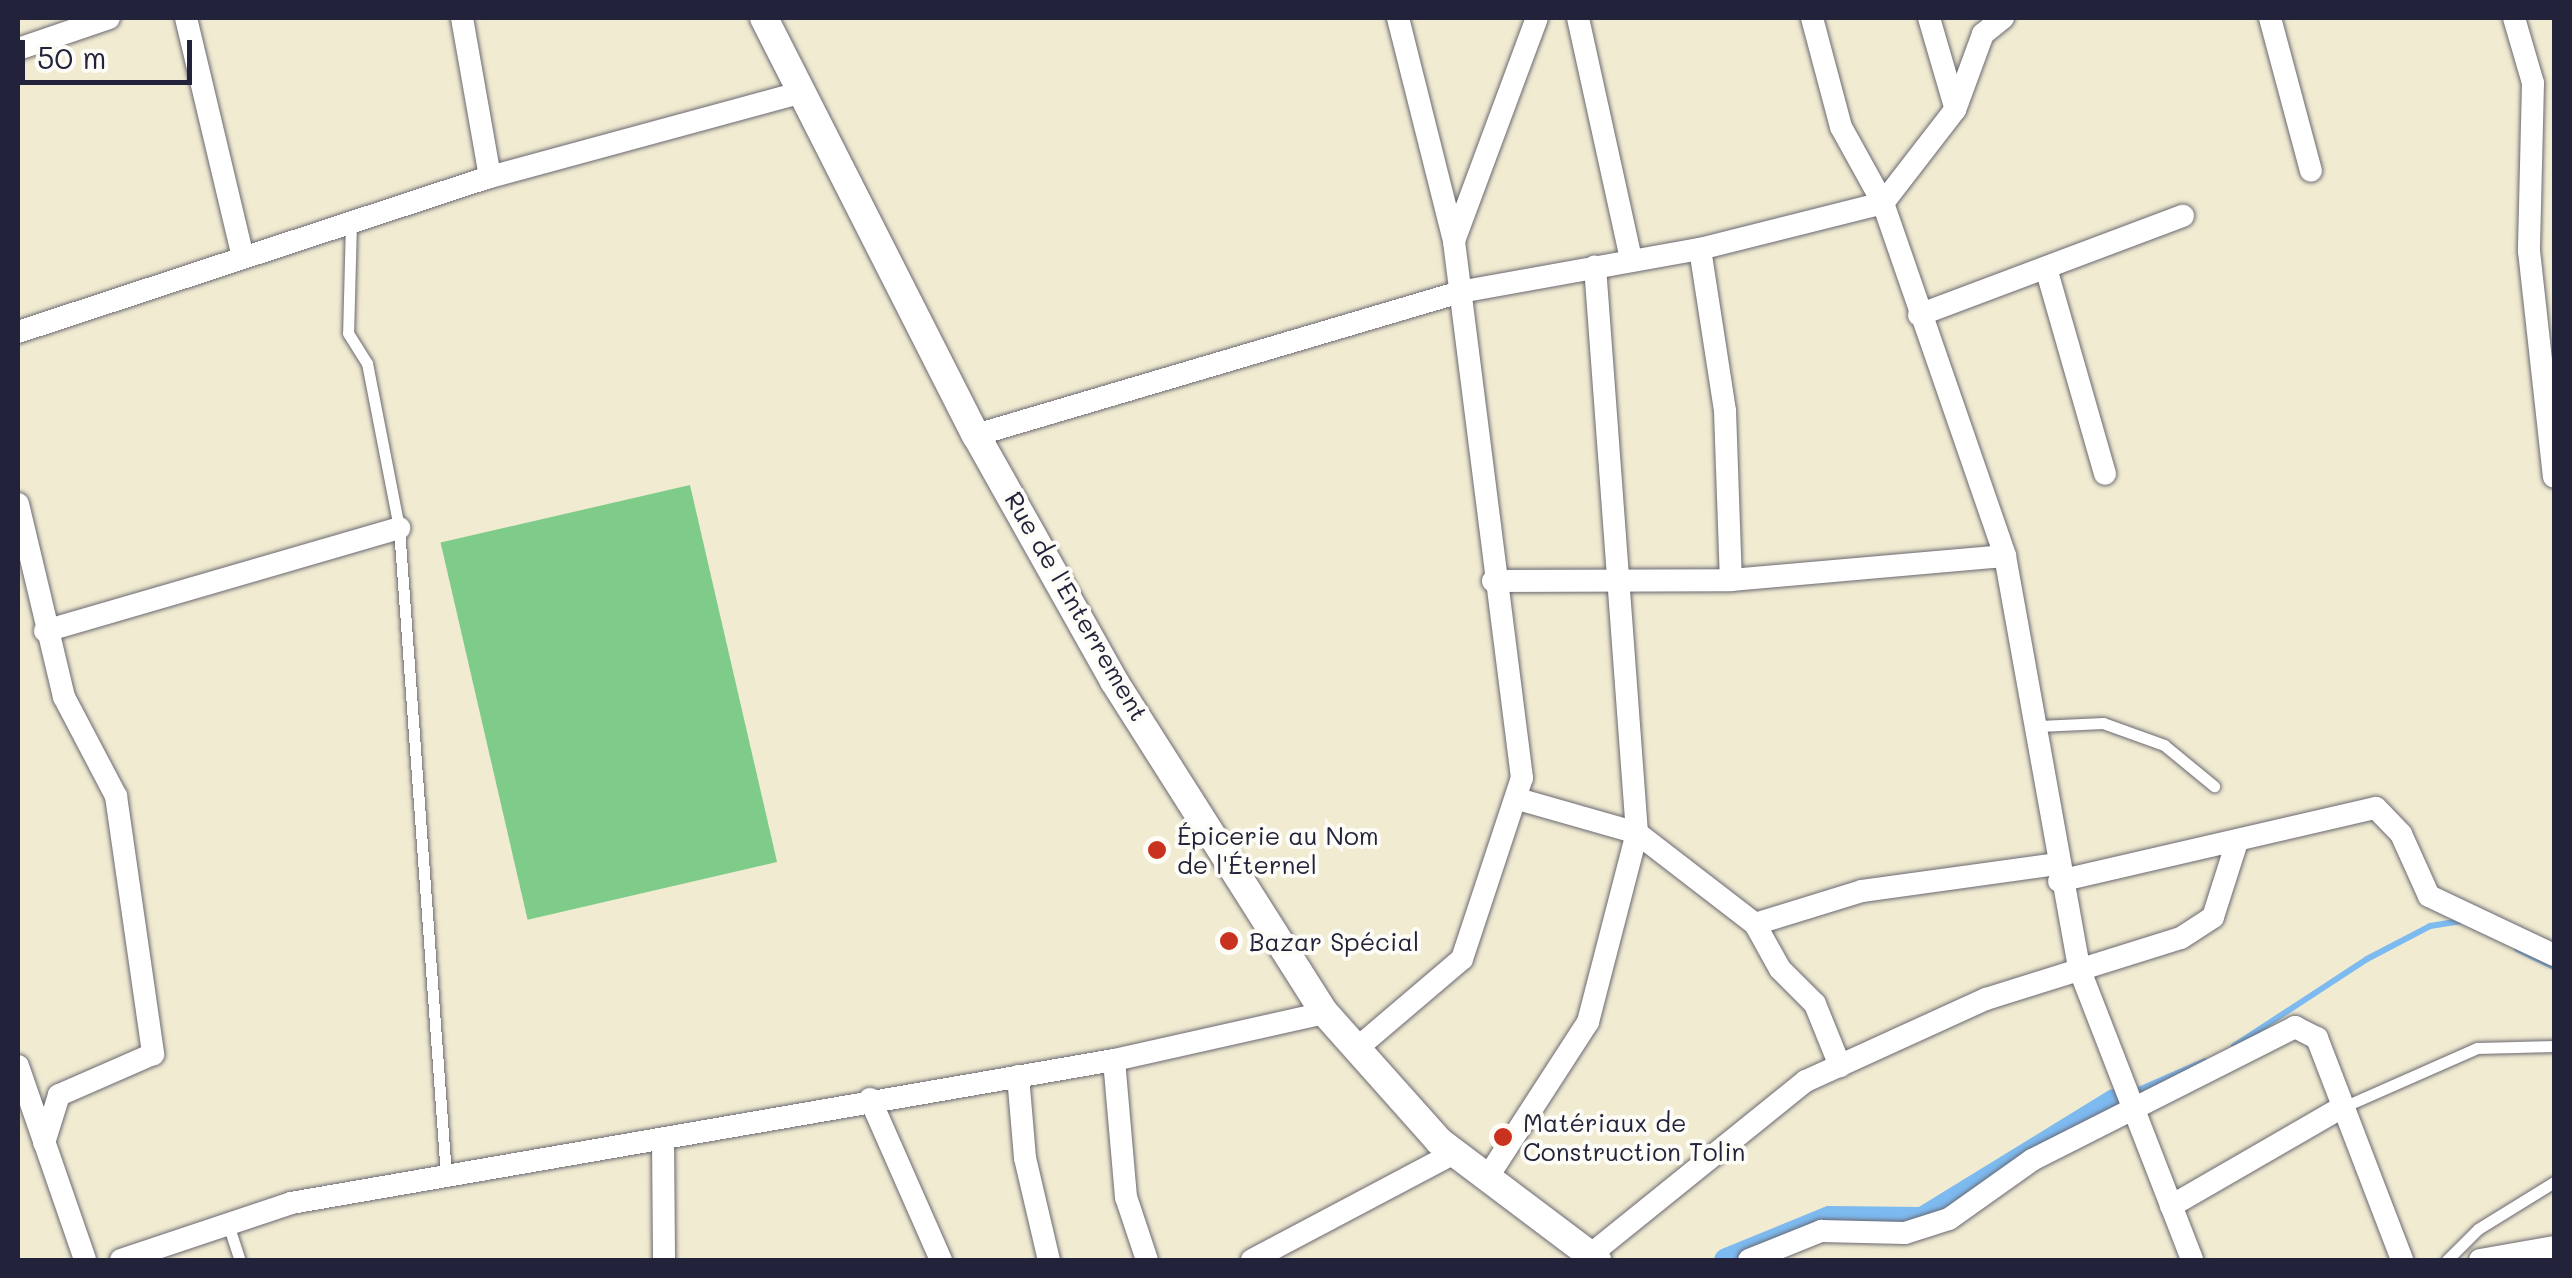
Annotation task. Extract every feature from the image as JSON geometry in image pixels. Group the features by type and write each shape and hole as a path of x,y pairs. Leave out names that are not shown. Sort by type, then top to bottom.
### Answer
{"street":[{"path":"18,48 109,18"},
{"path":"186,18 242,253"},
{"path":"462,18 490,177"},
{"name":"Rue de l'Enterrement","path":"764,18 976,435 1114,681 1325,1012 1454,1153 1490,1175 1593,1258"},
{"path":"1356,1050 1462,959 1518,798 1517,719 1493,580 1454,241 1398,18"},
{"path":"1454,241 1537,18"},
{"path":"1578,18 1631,260"},
{"path":"1812,18 1842,127 1883,203 2006,556 2038,726 2057,872 2079,968 2130,1111 2192,1260"},
{"path":"1929,18 1956,110"},
{"path":"976,435 1460,292 1700,249 1883,203 1956,110 1983,34 2003,18"},
{"path":"2270,18 2311,171"},
{"path":"2514,18 2544,80 2530,218 2554,477"},
{"path":"18,332 242,253 490,177 802,92"},
{"path":"2530,218 2554,208"},
{"path":"1919,315 2183,216"},
{"path":"1700,249 1725,411 1731,580"},
{"path":"1490,1175 1588,1022 1637,832 1595,267"},
{"path":"2046,268 2105,474"},
{"path":"18,504 45,631 64,697 116,796 152,1054 59,1095 44,1143"},
{"path":"45,631 398,528"},
{"path":"1493,580 1731,580 2006,556"},
{"path":"1518,798 1637,832 1754,924 1780,969 1816,1004 1840,1066"},
{"path":"1754,924 1862,891 2057,872 2237,842 2376,808 2401,834 2428,896 2554,955"},
{"path":"1593,1258 1756,1113 1840,1066 2079,968 2181,938 2213,916 2237,842"},
{"path":"120,1260 291,1202 870,1099 1114,1060 1325,1012"},
{"path":"1749,1260 1821,1231 1921,1231 2130,1111 2295,1027 2316,1038 2339,1109 2402,1260"},
{"path":"1114,1060 1126,1197 1147,1260"},
{"path":"18,1066 85,1260"},
{"path":"1018,1076 1025,1158 1050,1260"},
{"path":"870,1099 941,1260"},
{"path":"2170,1206 2339,1109"},
{"path":"662,1139 664,1260"},
{"path":"1252,1260 1454,1153"},
{"path":"2480,1260 2554,1247"}],"lane":[{"path":"352,221 348,333 367,363 398,528 446,1176"},
{"path":"2038,726 2103,723 2164,744 2214,786"},
{"path":"2339,1109 2478,1048 2554,1046"},
{"path":"2447,1260 2478,1229 2554,1182"},
{"path":"228,1224 240,1260"}],"green space":[{"path":"690,485 777,862 528,920 441,543"}],"waterway":[{"path":"2234,1046 2367,959 2430,926 2462,921"},
{"path":"2517,949 2554,967"},
{"path":"2134,1092 2205,1061"},
{"path":"1726,1260 1829,1218 1922,1219 2114,1101"}],"place":[{"name":"Épicerie au Nom de l'Éternel","path":"1157,850"},
{"name":"Bazar Spécial","path":"1229,941"},
{"name":"Matériaux de Construction Tolin","path":"1503,1137"}]}
